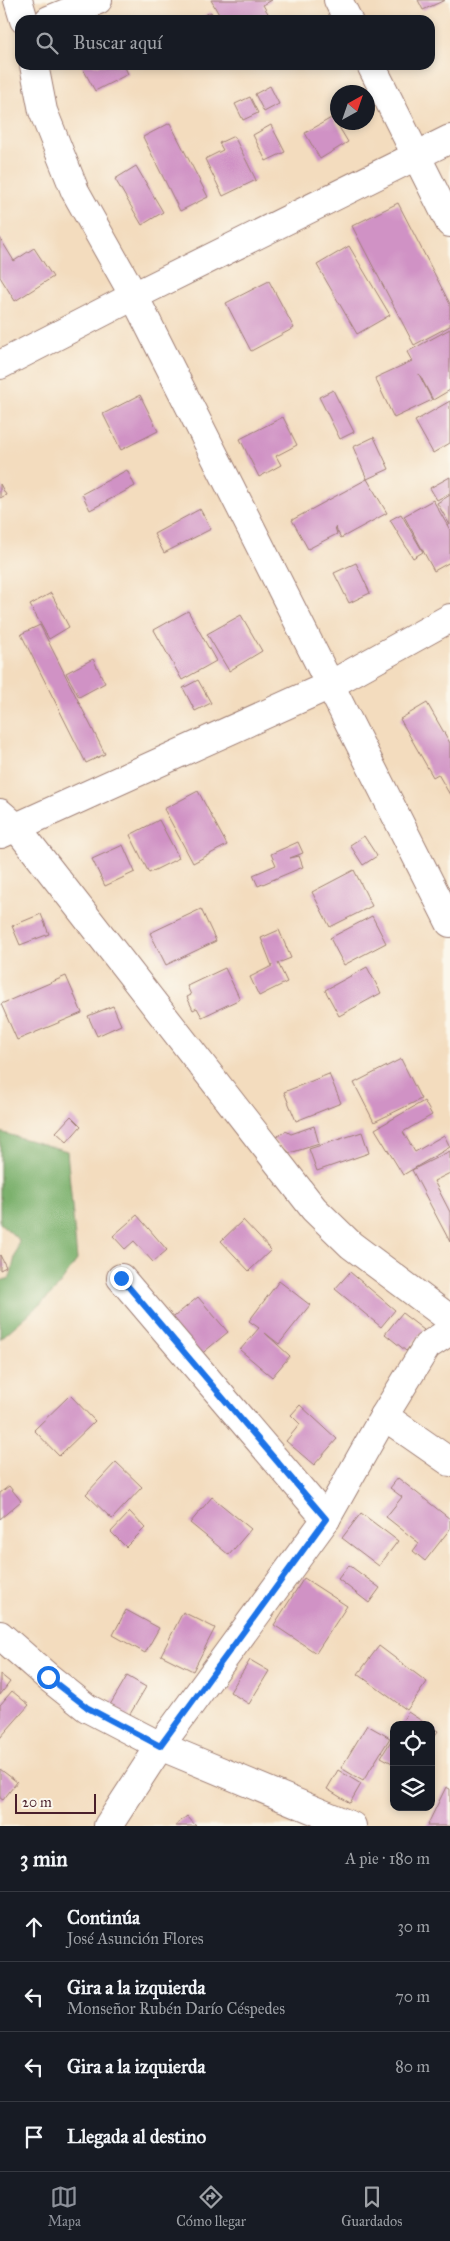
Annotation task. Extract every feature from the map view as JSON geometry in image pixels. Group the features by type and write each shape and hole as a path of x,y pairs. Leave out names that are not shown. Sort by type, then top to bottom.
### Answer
{"street":[{"path":"18,0 22,15"},
{"path":"61,15 98,0"},
{"path":"338,0 346,15"},
{"path":"35,70 43,111 75,191 134,296 450,922"},
{"path":"373,70 450,223"},
{"path":"0,365 134,296 450,140"},
{"path":"450,618 330,684 6,825 314,1209 351,1245 450,1319"},
{"path":"121,1278 326,1519"},
{"path":"108,1826 160,1746 326,1519 384,1416 427,1346 450,1331"},
{"path":"384,1416 450,1462"},
{"path":"0,1636 88,1708 160,1746 352,1826"}],"green space":[{"path":"0,1132 67,1151 77,1260 54,1292 0,1339 0,1281 10,1278 19,1240 0,1223"}],"building":[{"path":"211,0 272,0 263,5 269,15 219,15"},
{"path":"418,0 445,0 423,10"},
{"path":"84,70 126,70 128,74 95,91"},
{"path":"270,86 279,104 264,112 255,94"},
{"path":"250,97 258,113 243,120 235,104"},
{"path":"330,119 330,130 341,130 348,142 320,159 305,133"},
{"path":"170,123 208,197 180,211 143,137"},
{"path":"271,125 285,152 266,161 253,135"},
{"path":"234,136 256,180 223,196 205,159 223,150 219,143"},
{"path":"136,166 163,212 142,225 115,179"},
{"path":"398,203 450,304 450,326 414,345 352,226"},
{"path":"0,238 14,261 34,248 53,277 15,301 0,277"},
{"path":"349,246 390,315 357,334 317,265"},
{"path":"269,281 294,328 251,351 226,303"},
{"path":"450,329 450,390 433,400 419,374 432,400 394,418 375,378 412,361 407,352"},
{"path":"333,390 354,432 340,439 319,397"},
{"path":"140,395 158,431 121,450 103,414"},
{"path":"450,401 450,443 433,453 415,421"},
{"path":"283,417 297,445 276,456 281,465 259,477 240,439"},
{"path":"374,437 389,469 367,479 353,447"},
{"path":"127,470 135,486 90,510 82,494"},
{"path":"450,477 450,493 437,500 430,488"},
{"path":"367,479 387,513 341,538 335,527 337,534 308,549 292,520"},
{"path":"0,484 6,495 0,498"},
{"path":"450,495 450,525 437,503"},
{"path":"433,500 450,530 450,562 434,571 404,516"},
{"path":"200,509 211,529 164,553 154,534"},
{"path":"401,514 423,552 413,558 390,520"},
{"path":"356,563 370,593 349,603 334,573"},
{"path":"51,593 69,627 49,639 30,605"},
{"path":"188,611 216,661 182,680 154,630"},
{"path":"241,615 262,651 229,671 207,634"},
{"path":"40,625 105,754 86,763 21,634"},
{"path":"93,659 105,683 79,697 66,673"},
{"path":"198,680 211,703 195,711 183,688"},
{"path":"427,703 450,743 450,795 438,774 433,777 400,719"},
{"path":"198,791 227,845 193,863 164,809"},
{"path":"159,820 179,858 149,873 130,835"},
{"path":"364,836 377,856 363,865 350,845"},
{"path":"298,842 303,853 290,858 299,856 303,867 258,886 253,875 276,865 271,854"},
{"path":"123,845 135,872 105,886 92,859"},
{"path":"354,870 372,906 330,927 312,892"},
{"path":"201,909 216,941 166,965 150,933"},
{"path":"41,914 49,934 20,945 12,926"},
{"path":"372,916 386,943 344,965 330,938"},
{"path":"279,930 291,958 278,963 287,982 259,996 250,977 272,966 261,938"},
{"path":"367,967 381,993 339,1016 325,990"},
{"path":"225,968 240,999 202,1017 197,1008 193,1010 187,997 191,995 187,986"},
{"path":"66,976 82,1013 17,1040 1,1004"},
{"path":"113,1006 121,1025 97,1036 88,1016"},
{"path":"401,1059 421,1099 374,1122 354,1083"},
{"path":"329,1074 341,1103 296,1121 284,1092"},
{"path":"424,1101 432,1115 403,1132 415,1152 444,1135 450,1147 403,1175 375,1129"},
{"path":"71,1116 81,1126 67,1142 56,1132"},
{"path":"314,1126 319,1144 290,1153 273,1139 286,1131 291,1134"},
{"path":"362,1132 369,1153 317,1171 309,1149"},
{"path":"450,1151 450,1173 434,1181 450,1212 450,1242 412,1170"},
{"path":"137,1215 167,1250 153,1262 134,1241 125,1249 113,1236"},
{"path":"243,1220 271,1250 249,1271 221,1241"},
{"path":"0,1255 6,1267 0,1270"},
{"path":"350,1272 395,1310 381,1327 335,1289"},
{"path":"279,1281 310,1305 279,1344 265,1333 290,1356 272,1377 240,1350 259,1328 249,1321"},
{"path":"198,1297 228,1332 193,1361 163,1326"},
{"path":"402,1313 424,1330 406,1351 385,1334"},
{"path":"70,1395 95,1421 59,1456 34,1430"},
{"path":"300,1405 337,1439 314,1465 286,1441 300,1424 291,1415"},
{"path":"116,1462 142,1487 112,1519 86,1494"},
{"path":"398,1478 450,1519 450,1529 425,1561 413,1551 419,1543 386,1517 402,1497 390,1488"},
{"path":"9,1486 21,1501 0,1519 0,1493"},
{"path":"212,1497 251,1529 229,1555 190,1523"},
{"path":"130,1512 145,1528 126,1547 111,1532"},
{"path":"361,1513 398,1541 379,1566 342,1538"},
{"path":"349,1565 380,1588 369,1603 338,1579"},
{"path":"304,1578 347,1606 316,1653 274,1625"},
{"path":"126,1610 159,1628 145,1653 113,1635"},
{"path":"183,1612 215,1628 193,1671 161,1655"},
{"path":"379,1646 427,1682 407,1710 358,1674"},
{"path":"250,1660 269,1671 249,1704 230,1692"},
{"path":"0,1674 10,1682 0,1695"},
{"path":"127,1676 146,1687 126,1721 107,1710"},
{"path":"12,1691 29,1705 0,1738 0,1705"},
{"path":"408,1712 422,1721 402,1721"},
{"path":"367,1725 390,1738 363,1781 341,1768"},
{"path":"390,1742 390,1762 381,1757"},
{"path":"0,1769 17,1782 3,1800 0,1798"},
{"path":"338,1770 361,1784 350,1803 327,1789"},
{"path":"446,1787 450,1789 450,1826 427,1826"},
{"path":"187,1816 196,1826 175,1826"}],"route":[{"path":"48,1677 88,1708 160,1746 326,1519 121,1278"}]}
